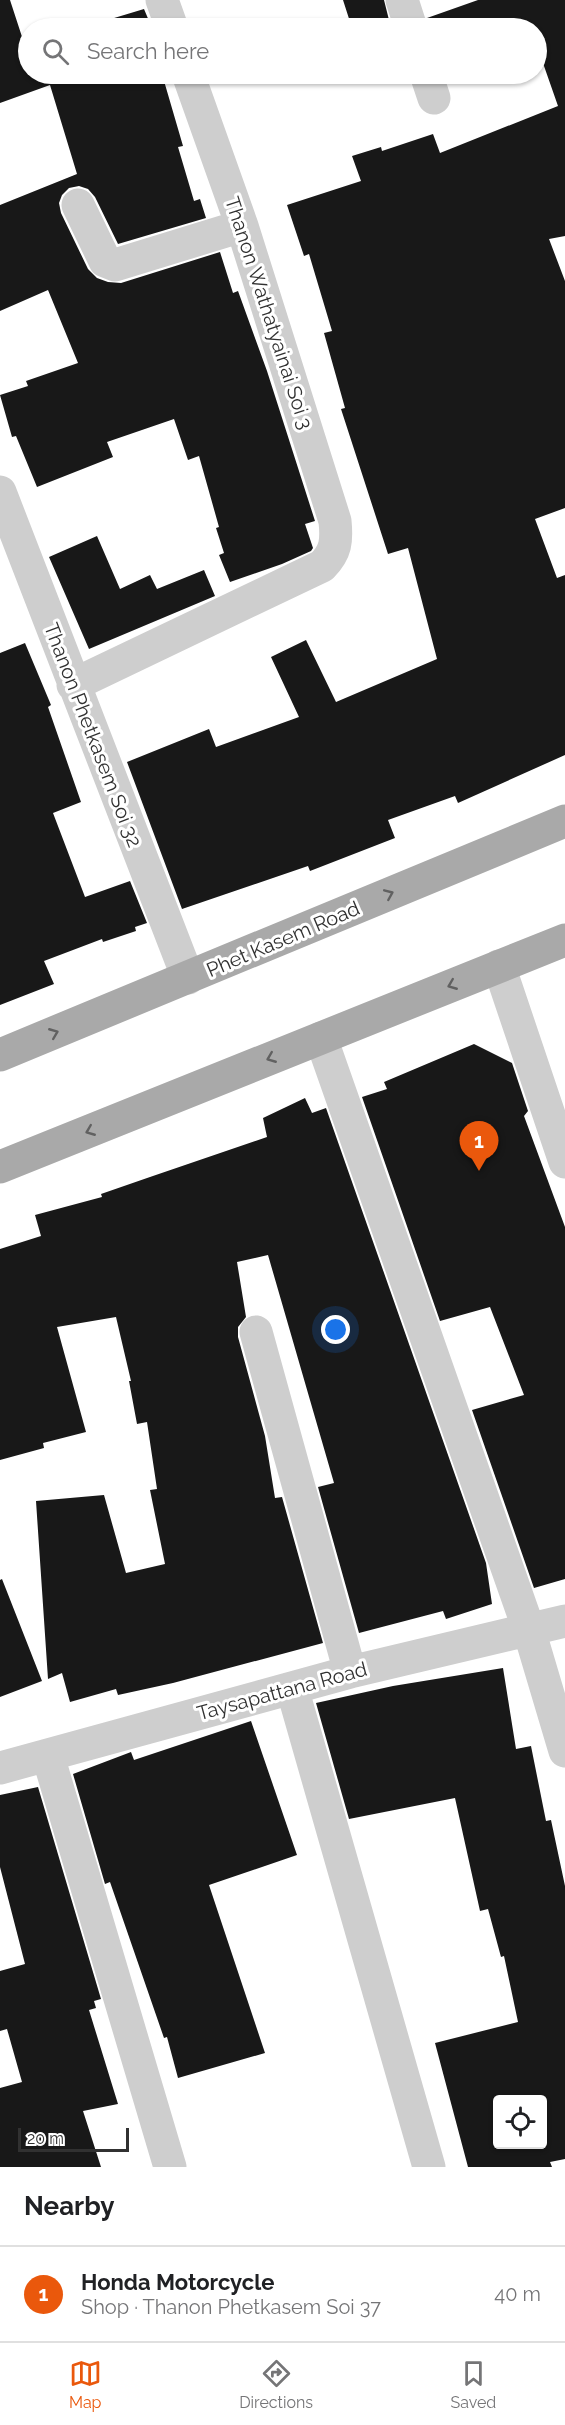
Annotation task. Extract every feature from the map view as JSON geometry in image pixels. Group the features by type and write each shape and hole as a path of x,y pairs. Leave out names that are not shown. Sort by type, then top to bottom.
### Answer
{"main road":[{"name":"Phet Kasem Road","path":"0,1055 565,821"},
{"path":"0,1167 565,940"}],"street":[{"path":"162,0 168,18"},
{"path":"402,0 408,18"},
{"name":"Thanon Wathatyainai Soi 3","path":"73,685 322,566 333,555 337,539 335,521 242,226 192,84"},
{"path":"78,206 105,261 116,265 242,226"},
{"name":"Thanon Phetkasem Soi 32","path":"0,492 188,978"},
{"path":"499,966 565,1162"},
{"path":"321,1038 528,1630 565,1750"},
{"path":"256,1332 350,1672"},
{"name":"Taysapattana Road","path":"0,1768 350,1672 565,1621"},
{"path":"291,1689 429,2167"},
{"path":"48,1756 170,2167"}],"building":[{"path":"0,0 10,0 18,25 18,84 165,84 183,146 178,147 194,201 200,199 206,218 118,244 95,197 88,189 79,186 69,188 62,195 59,203 61,213 88,269 97,278 108,282 121,283 220,252 233,293 238,291 267,371 315,521 305,524 313,548 311,551 230,582 219,555 224,553 216,528 219,527 199,456 188,460 174,419 107,442 113,457 37,487 16,436 12,437 0,395 28,386 26,381 78,363 48,290 0,311 0,205 77,174 50,85 0,103"},
{"path":"343,0 384,0 388,18 349,18"},
{"path":"478,0 565,0 565,236 549,239 565,281 565,508 535,519 557,578 565,575 565,755 458,803 455,796 388,820 395,838 310,871 308,866 182,909 127,762 209,729 216,747 299,717 271,657 306,640 336,702 437,659 408,548 388,554 341,409 345,408 324,333 332,331 309,254 304,256 287,205 361,181 352,156 381,147 382,151 433,134 440,153 558,106 547,75 547,18 427,18"},
{"path":"144,9 148,18 114,18"},
{"path":"97,536 120,589 150,575 157,589 204,570 215,596 89,649 49,557"},
{"path":"25,643 51,705 48,707 81,802 53,813 85,897 130,881 147,923 135,927 136,931 103,942 102,939 44,961 54,984 0,1005 0,653"},
{"path":"474,1044 512,1063 528,1111 524,1116 565,1227 565,1579 534,1588 472,1410 524,1395 490,1307 440,1321 362,1097 387,1089 384,1082"},
{"path":"305,1098 312,1113 326,1108 486,1563 492,1604 446,1619 443,1611 359,1633 318,1487 334,1483 268,1255 237,1262 246,1317 238,1327 238,1337 265,1436 275,1498 282,1497 323,1643 173,1683 118,1695 116,1689 70,1702 62,1673 48,1679 36,1501 104,1495 126,1573 165,1564 150,1490 157,1489 147,1422 137,1424 129,1381 131,1381 116,1317 57,1327 86,1432 43,1443 44,1448 0,1460 0,1249 41,1236 35,1215 102,1197 101,1194 267,1137 263,1118"},
{"path":"2,1579 42,1681 0,1697 0,1580"},
{"path":"503,1668 516,1749 531,1746 546,1821 551,1820 565,1886 565,2159 550,2162 552,2167 468,2167 435,2043 518,2022 504,1956 501,1957 488,1909 480,1911 455,1798 349,1819 316,1703 393,1686"},
{"path":"251,1721 297,1855 209,1885 265,2053 178,2078 167,2037 164,2038 110,1882 105,1884 73,1774 131,1752 134,1760"},
{"path":"38,1787 101,1999 94,2001 96,2008 89,2010 118,2104 83,2111 101,2167 0,2167 0,2088 22,2082 7,2029 0,2031 0,1971 25,1964 0,1867 0,1795"}],"place":[{"name":"Honda Motorcycle","path":"479,1171"}]}
